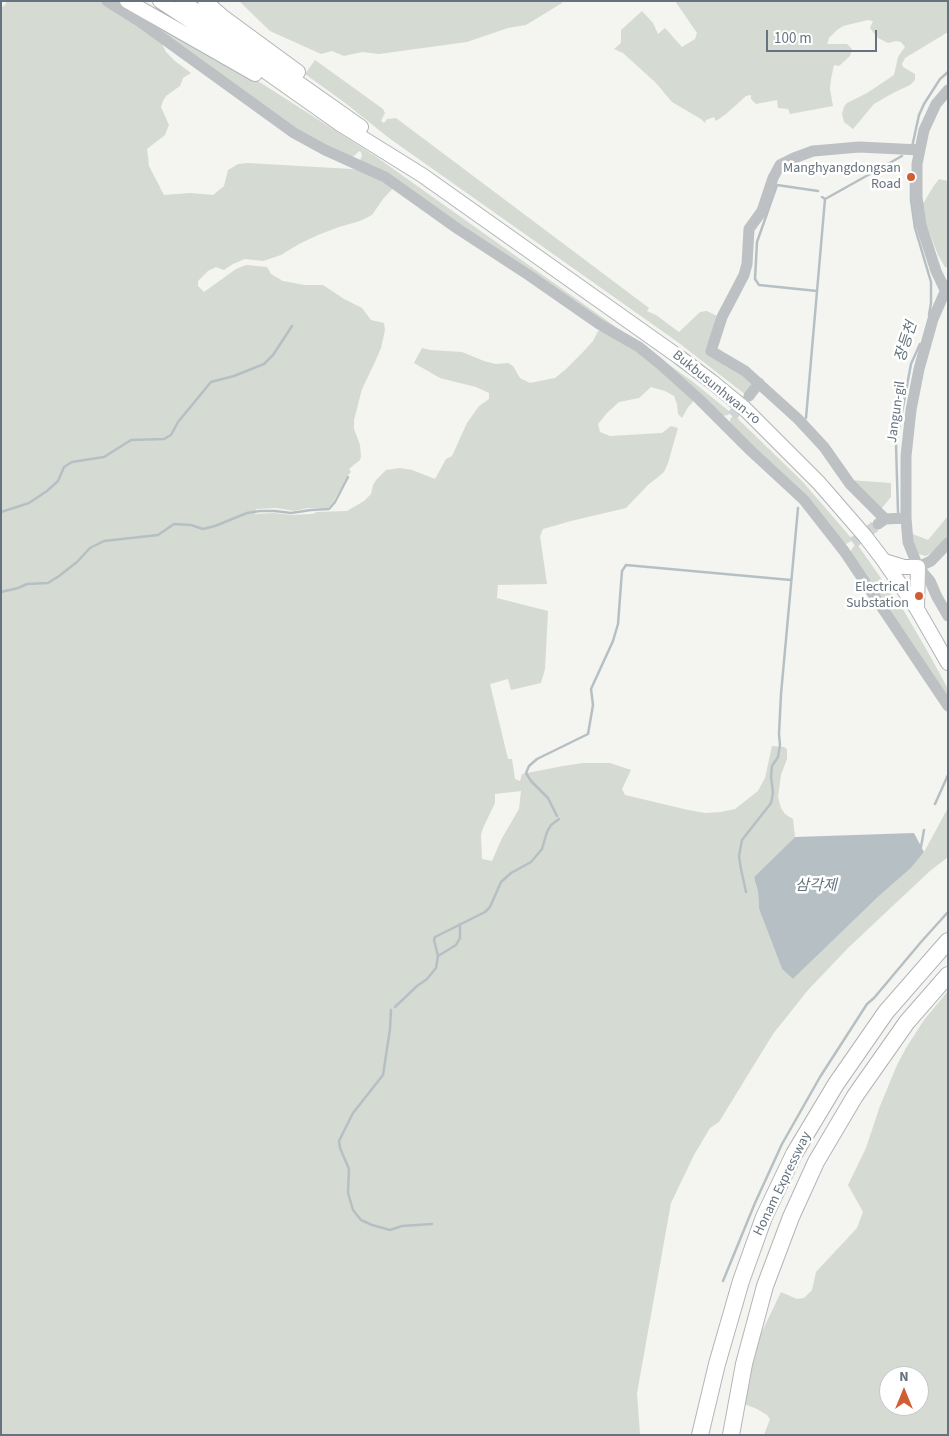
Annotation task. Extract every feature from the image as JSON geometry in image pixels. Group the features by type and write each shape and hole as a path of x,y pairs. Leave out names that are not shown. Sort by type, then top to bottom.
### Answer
{"highway":[{"name":"Honam Expressway","path":"700,1435 717,1364 741,1282 764,1217 794,1154 836,1084 886,1012 948,941"},
{"name":"Honam Expressway","path":"731,1435 744,1364 765,1286 791,1217 816,1162 855,1096 908,1022 948,975"}],"main road":[{"path":"127,1 340,124 422,175"},
{"path":"160,1 248,59 340,124"},
{"path":"182,1 359,125 422,175"},
{"path":"205,1 311,81 359,125"},
{"name":"Bukbusunhwan-ro","path":"422,175 679,357 744,408 820,482 884,561 917,609 948,663"},
{"path":"884,561 904,567 918,567 917,609"}],"street":[{"path":"107,1 139,21 294,133 325,150 385,177 458,229 599,324 638,347 660,364 804,500 849,547 948,706"},
{"path":"947,288 936,271 921,225 917,197 917,164 914,150 936,104 948,90"},
{"path":"906,518 881,522 850,484 824,447 798,419 745,371 711,351 722,317 744,275 749,229 762,211 773,178 780,165 813,151 859,147 914,150"},
{"name":"Jangun-gil","path":"947,288 933,319 910,410 906,456 906,518 908,542 918,567 930,581 948,616"},
{"path":"749,396 759,383"},
{"path":"725,425 732,416"},
{"path":"918,567 931,561 948,543"}],"shaded area":[{"path":"6,1 100,1 137,24 161,42 166,52 191,73 183,78 180,86 166,96 163,101 161,107 169,125 165,135 147,149 149,166 164,195 190,193 213,195 224,186 228,170 238,164 247,163 352,169 362,171 394,187 372,215 360,221 318,235 281,255 263,261 245,259 224,270 216,267 208,271 198,281 198,286 204,292 236,269 246,265 267,267 271,274 283,281 304,285 323,285 362,308 371,320 384,323 385,330 381,348 362,389 354,420 354,429 360,445 361,457 349,469 351,472 333,502 328,508 308,508 294,511 276,508 256,509 255,514 274,513 291,515 347,511 364,501 371,494 376,480 386,470 400,468 412,470 435,479 446,459 452,456 467,423 479,406 489,399 489,393 476,387 440,378 414,363 422,348 462,352 496,364 508,363 513,366 520,378 530,383 555,378 583,352 593,341 598,331 604,330 637,350 692,398 693,402 682,418 678,414 674,396 651,387 639,398 619,402 607,413 598,424 600,432 610,436 662,433 671,426 678,428 664,472 648,485 626,508 543,529 540,536 547,584 498,585 497,598 548,611 545,669 541,683 511,690 508,679 490,684 508,759 512,759 515,779 520,781 522,774 563,766 583,763 610,763 631,770 622,789 625,795 688,810 705,813 721,812 735,809 758,791 765,778 772,746 787,749 787,759 781,775 778,797 785,814 793,819 795,837 754,877 758,892 759,909 782,969 793,979 879,896 911,868 924,852 948,808 948,857 930,871 849,947 808,990 773,1034 719,1122 710,1128 694,1155 671,1203 637,1393 640,1435 1,1435 1,8 6,4","holes":["521,791 519,809 502,838 492,861 482,859 481,835 495,803 495,794"]},
{"path":"111,1 120,1 247,74 375,156 692,381 730,412 728,415 722,416 662,362 360,160 361,152 359,151 354,156 348,158 295,131"},
{"path":"239,1 562,1 562,3 526,25 508,28 467,42 379,54 362,52 344,56 332,51 321,54 270,31"},
{"path":"675,1 948,1 948,32 905,58 902,64 903,67 915,74 915,80 910,85 874,104 853,129 844,122 842,114 844,107 847,103 867,93 894,75 898,57 905,47 901,42 888,43 878,38 870,28 873,21 868,20 843,26 829,38 827,44 847,44 852,49 850,56 839,66 834,65 830,89 833,106 790,114 788,109 778,108 777,100 756,104 751,99 751,95 746,96 716,121 714,117 706,120 705,123 672,102 656,83 623,53 614,49 621,43 621,30 642,11 653,23 658,34 665,28 682,47 695,39 697,33"},
{"path":"315,60 383,109 385,113 381,121 384,123 387,119 396,118 649,308 647,311 656,315 679,332 700,312 707,311 717,316 707,352 750,378 751,384 746,395 679,343 389,138 305,74"},
{"path":"939,179 948,181 948,268 945,267 938,255 926,224 923,204"},
{"path":"734,415 803,482 853,540 846,544 840,542 730,425 730,419"},
{"path":"849,480 891,483 891,497 881,509"},
{"path":"948,516 948,537 926,556 918,554 910,533 928,540"},
{"path":"857,544 904,611 929,654 948,689 948,701 850,552"},
{"path":"948,991 948,1435 764,1435 770,1419 757,1409 742,1403 756,1344 781,1292 797,1299 804,1298 812,1290 816,1272 857,1228 863,1212 848,1185 866,1148 880,1106 906,1048 924,1020"}],"water":[{"name":"삼각제","path":"914,833 924,852 911,868 879,896 793,979 782,969 759,909 758,892 754,877 795,837"}],"waterway":[{"name":"장등천","path":"912,147 919,115 924,104 940,79 948,72"},
{"path":"822,197 827,198 902,156"},
{"name":"장등천","path":"911,182 911,200 915,228 931,282 929,315"},
{"path":"817,291 759,285 755,279 757,242 777,185 818,191"},
{"path":"806,418 825,199"},
{"path":"1,512 29,503 47,491 58,481 64,467 72,462 104,457 131,440 164,439 171,435 178,422 211,382 234,376 264,364 273,355 292,326"},
{"name":"장등천","path":"898,512 896,444 911,364 920,344"},
{"path":"1,592 27,584 48,583 77,562 90,548 104,541 158,535 174,524 191,525 203,529 247,513 260,511 291,513 329,509 335,502 348,477"},
{"path":"746,892 739,856 742,840 771,803 773,793 772,766 778,757 780,745 781,694 798,508"},
{"path":"557,816 548,798 531,781 526,773 529,766 537,759 588,734 593,705 591,689 613,641 618,624 622,571 626,565 791,580"},
{"name":"장등천","path":"935,804 948,775"},
{"path":"395,1007 427,979 436,968 438,956 435,937 485,912 490,907 501,882 511,873 531,862 542,849 551,825 559,819"},
{"name":"장등천","path":"921,847 924,830"},
{"path":"723,1281 782,1144 820,1077 867,1004 948,912"},
{"path":"438,956 456,945 460,938 460,924"},
{"path":"391,1010 383,1075 353,1113 339,1141 349,1169 348,1193 353,1210 361,1220 372,1225 390,1230 402,1226 432,1224"}],"tunnel":[{"path":"732,416 746,399"},
{"path":"853,543 878,524"}],"place":[{"name":"Manghyangdongsan Road","path":"911,177"},
{"name":"Electrical Substation","path":"919,596"}]}
